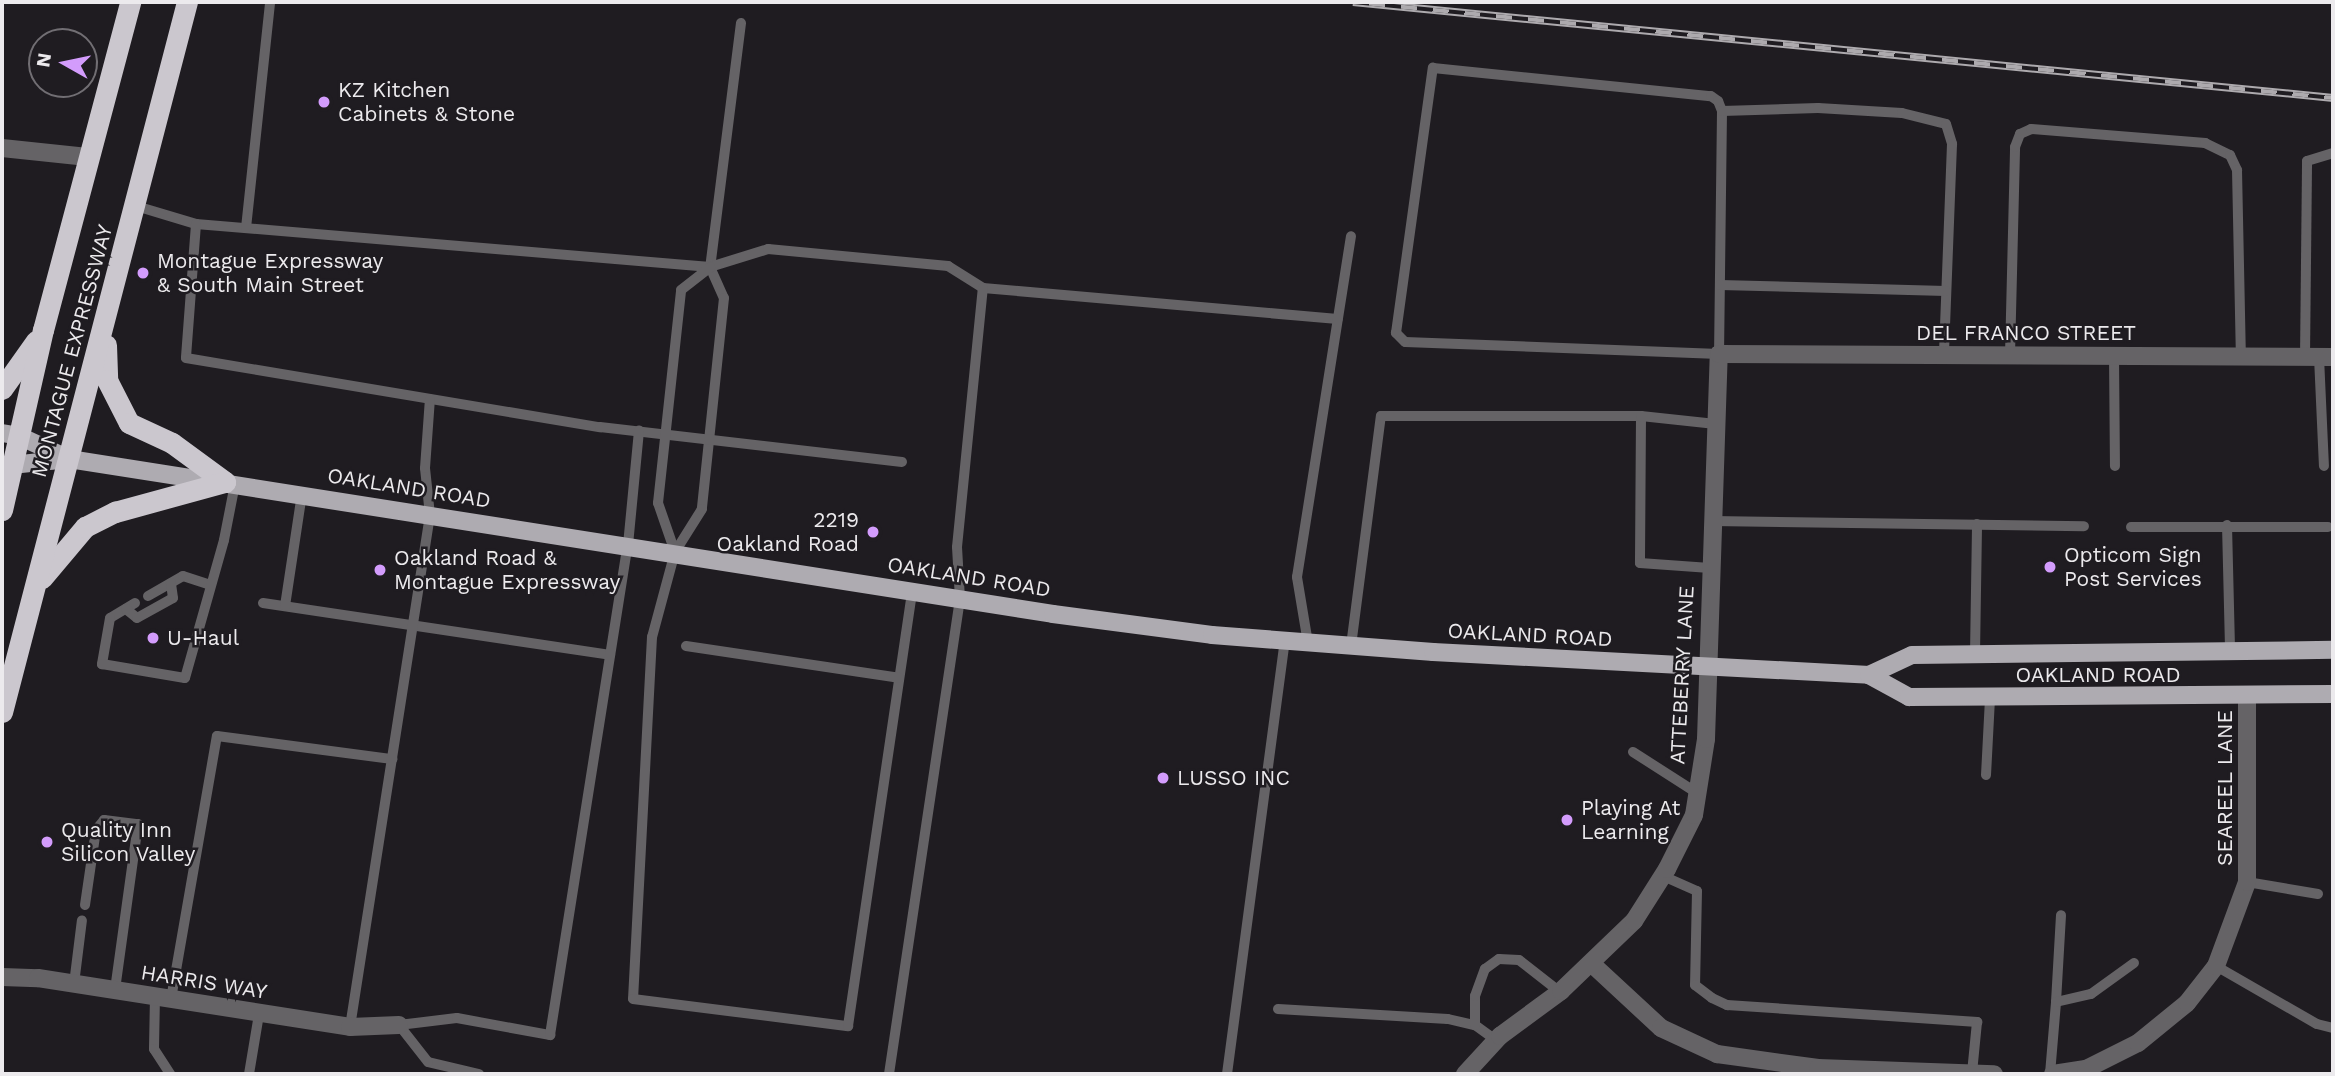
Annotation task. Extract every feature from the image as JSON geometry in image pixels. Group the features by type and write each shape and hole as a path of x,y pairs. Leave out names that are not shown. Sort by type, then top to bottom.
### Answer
{"highway":[{"name":"MONTAGUE EXPRESSWAY","path":"2,510 10,434 43,330 130,2"},
{"name":"MONTAGUE EXPRESSWAY","path":"2,712 187,2"},
{"path":"106,318 107,380 129,423 172,443 230,483"},
{"path":"2,389 43,330"},
{"path":"35,588 85,527 115,512 230,483"}],"main road":[{"name":"OAKLAND ROAD","path":"10,434 69,459 675,552 960,599 1285,641 1709,668 1869,675 1909,697 2247,697 2333,694"},
{"name":"OAKLAND ROAD","path":"7,467 69,459"},
{"name":"OAKLAND ROAD","path":"1869,675 1912,654 2333,650"}],"street":[{"path":"2,148 88,157"},
{"name":"DEL FRANCO STREET","path":"1719,354 2319,357"},
{"name":"ATTEBERRY LANE","path":"1465,1074 1496,1040 1560,992 1592,964 1633,921 1663,876 1694,815 1706,738 1719,354"},
{"name":"SEAREEL LANE","path":"2052,1074 2088,1071 2159,1029 2216,966 2247,882 2247,697"},
{"path":"1592,964 1629,1002 1688,1043 1750,1061 1818,1071 1994,1074"},
{"name":"HARRIS WAY","path":"2,977 74,984 350,1027 399,1025"}],"lane":[{"path":"246,228 270,2"},
{"path":"741,23 710,267 724,298 702,509 675,552 652,638 633,999 848,1027 912,591"},
{"path":"1433,68 1711,96 1722,111 1719,354 1418,346 1396,333 1433,68"},
{"path":"1722,111 1818,108 1902,113 1946,124 1952,144 1944,355"},
{"path":"2010,355 2015,147 2020,134 2031,129 2206,143 2230,155 2237,170 2241,356"},
{"path":"2324,466 2307,161 2333,153"},
{"path":"136,206 196,224 710,267"},
{"path":"196,224 186,358 666,435 902,462"},
{"path":"1308,643 1297,577 1351,236"},
{"path":"675,552 658,503 681,290 710,267 768,249 948,266 983,288 1338,319"},
{"path":"1720,285 1946,291"},
{"path":"889,1074 960,599 957,547 983,288"},
{"path":"2114,356 2115,466"},
{"path":"350,1027 430,515 425,468 430,399"},
{"path":"1351,646 1381,416 1641,416 1716,424"},
{"path":"1641,416 1640,563 1710,568"},
{"path":"399,1025 457,1018 550,1035 628,545 639,431"},
{"path":"171,583 173,598 137,618 130,606 110,618 102,664 185,678 211,585 230,483"},
{"path":"285,606 302,494"},
{"path":"1712,521 2084,526"},
{"path":"1975,654 1977,524"},
{"path":"2227,525 2230,652"},
{"path":"2131,527 2328,527"},
{"path":"148,596 183,576 211,585"},
{"path":"263,603 610,655"},
{"path":"1227,1074 1285,641"},
{"path":"686,646 899,678"},
{"path":"1986,775 1990,698"},
{"path":"170,1074 154,1049 217,736 392,759"},
{"path":"1633,752 1697,793"},
{"path":"85,905 96,830 104,820 138,824 114,990"},
{"path":"1663,876 1697,891 1695,985 1712,998 1727,1005 1977,1022 1972,1073"},
{"path":"2247,882 2318,894"},
{"path":"2052,1074 2061,915"},
{"path":"74,984 82,920"},
{"path":"1475,1025 1475,996 1485,969 1499,959 1519,960 1560,992"},
{"path":"2056,1002 2091,994 2134,963"},
{"path":"2216,966 2317,1024 2333,1028"},
{"path":"1278,1009 1448,1019 1475,1025 1496,1040"},
{"path":"249,1074 259,1014"},
{"path":"399,1025 428,1062 479,1074"}],"railway":[{"path":"1353,2 2333,98"}],"place":[{"name":"KZ Kitchen Cabinets & Stone","path":"324,102"},
{"name":"Montague Expressway & South Main Street","path":"143,273"},
{"name":"2219 Oakland Road","path":"873,532"},
{"name":"Opticom Sign Post Services","path":"2050,567"},
{"name":"Oakland Road & Montague Expressway","path":"380,570"},
{"name":"U-Haul","path":"153,638"},
{"name":"LUSSO INC","path":"1163,778"},
{"name":"Playing At Learning","path":"1567,820"},
{"name":"Quality Inn Silicon Valley","path":"47,842"}]}
